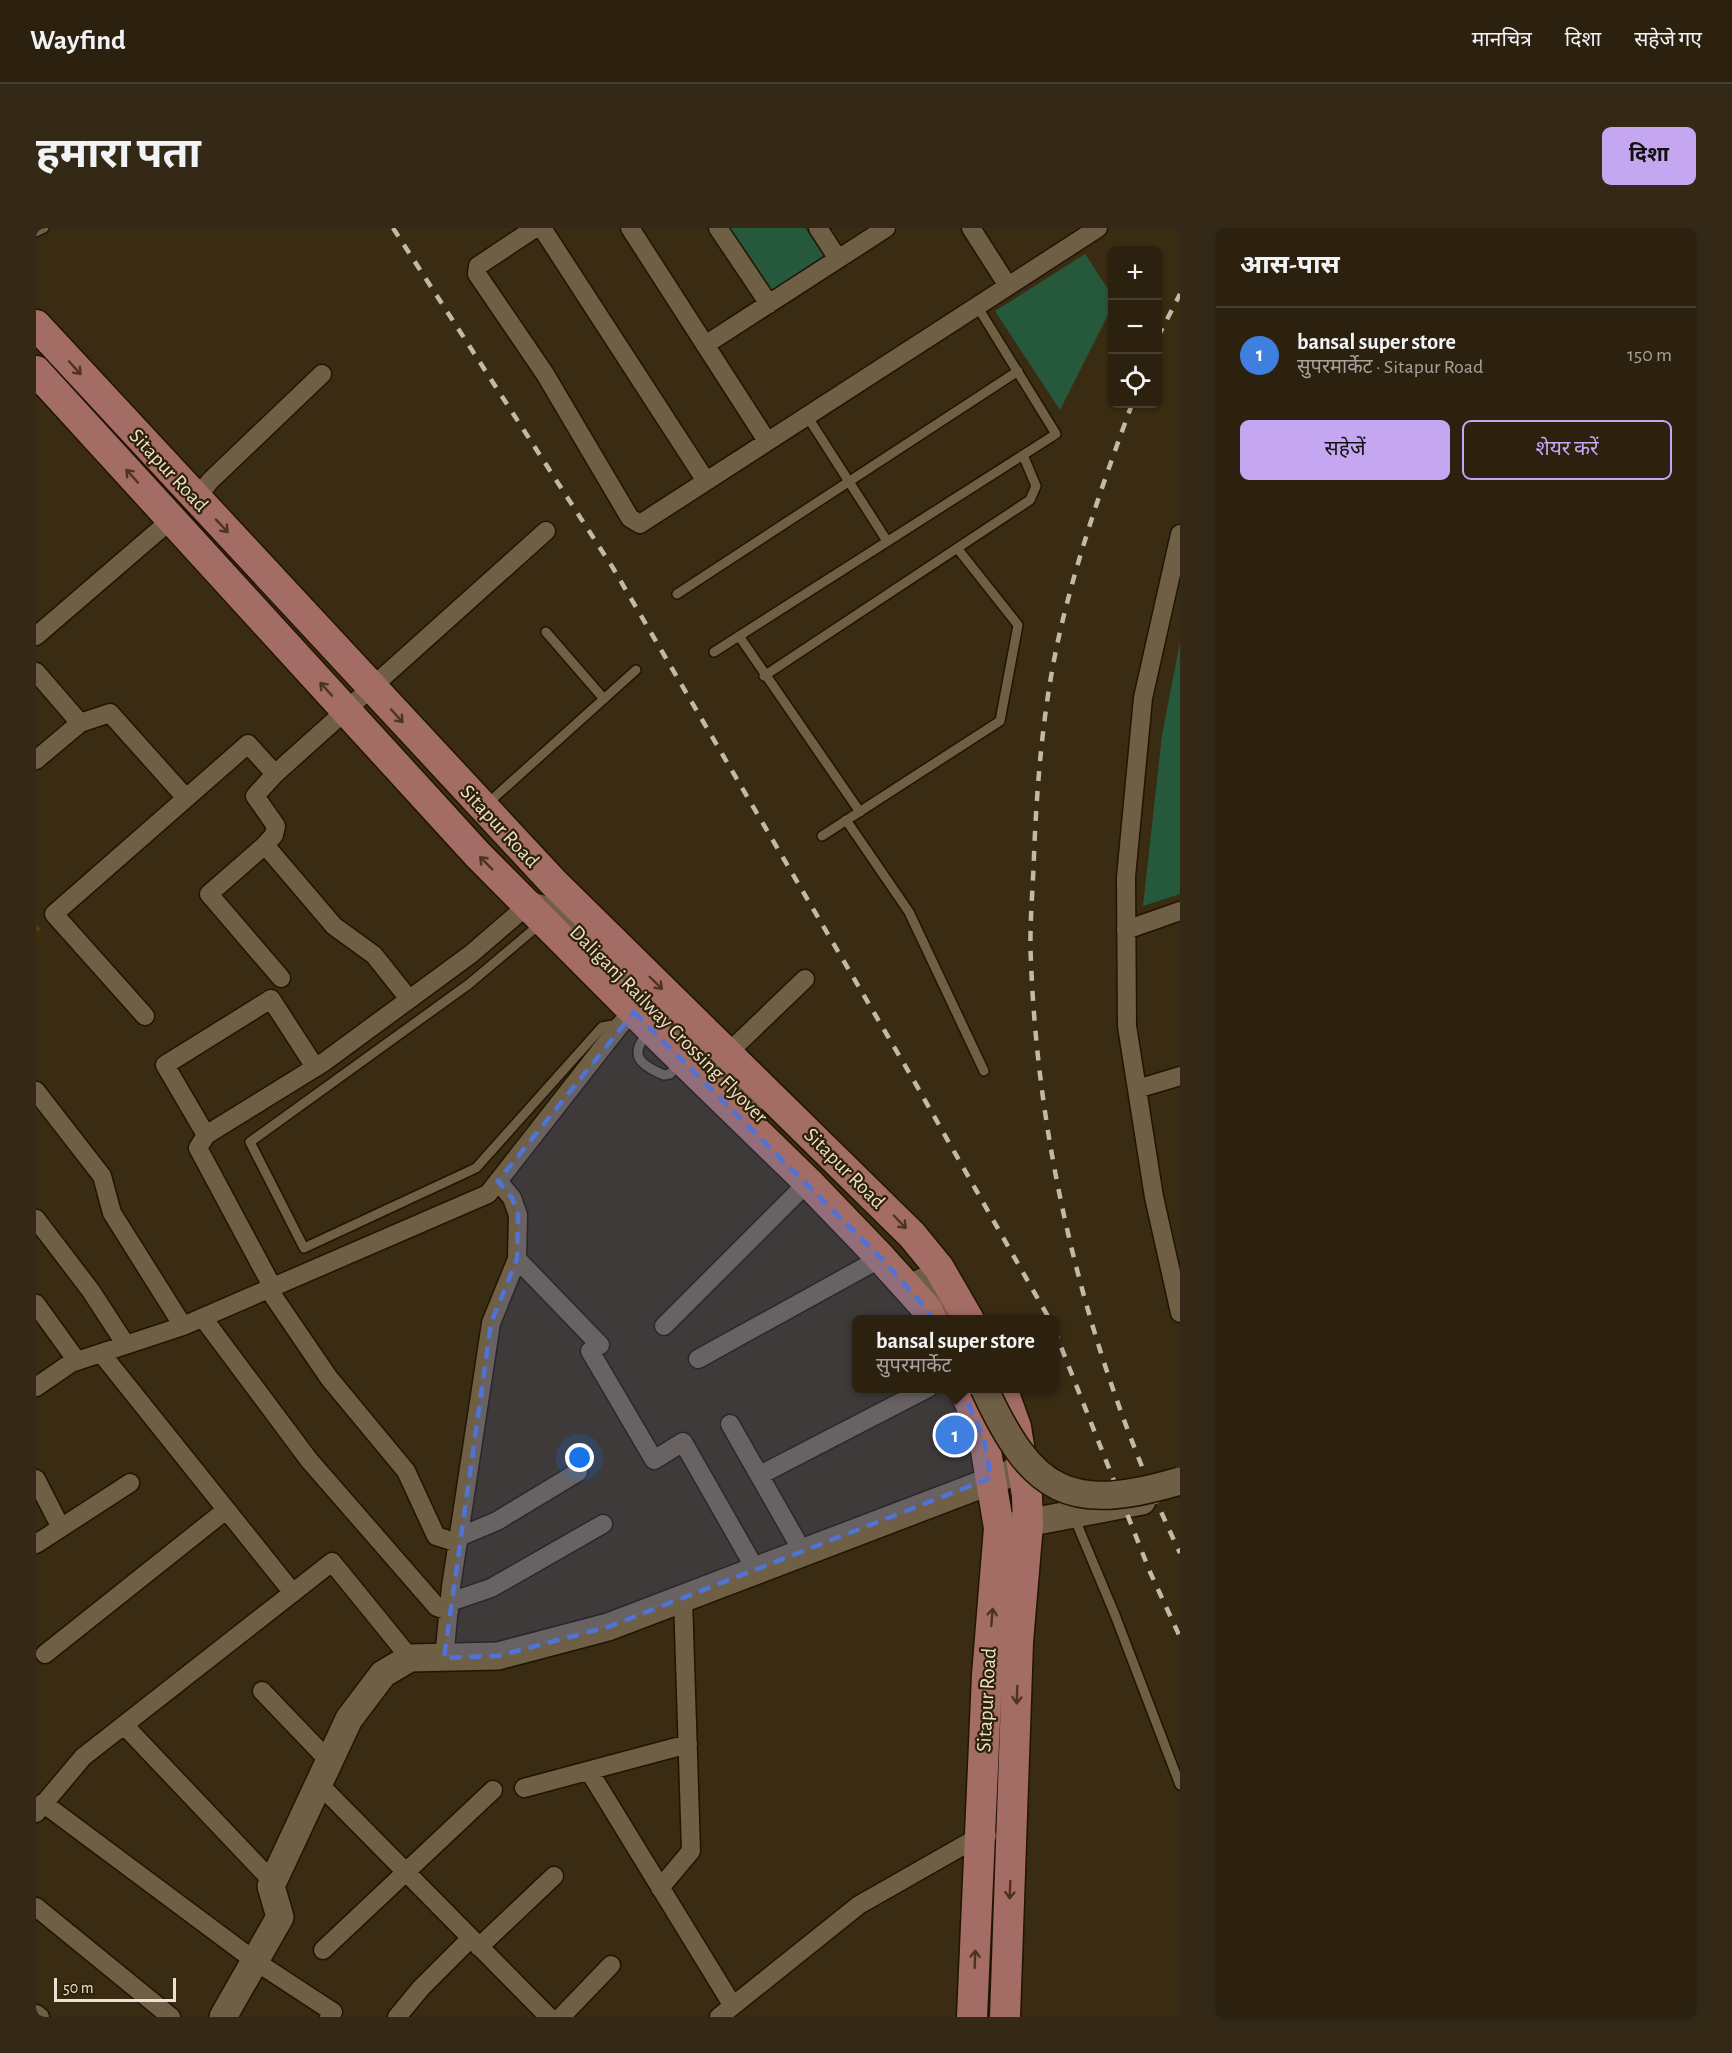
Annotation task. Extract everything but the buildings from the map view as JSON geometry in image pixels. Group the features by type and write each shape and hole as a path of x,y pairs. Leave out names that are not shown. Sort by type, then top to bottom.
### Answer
{"main road":[{"name":"Sitapur Road","path":"36,325 554,883 912,1235 939,1268 966,1315"},
{"name":"Sitapur Road","path":"36,371 478,855 544,913 635,1022 682,1060 808,1182 881,1258 930,1315"},
{"name":"Sitapur Road","path":"966,1393 984,1439 999,1528 987,1675 972,2017"},
{"name":"Sitapur Road","path":"1004,1393 1016,1426 1028,1524 1019,1631 1005,2017"}],"street":[{"path":"535,228 478,266 477,274 545,374 630,518 640,524 1098,228"},
{"path":"542,228 706,480"},
{"path":"630,228 767,441"},
{"path":"718,228 769,304"},
{"path":"818,228 838,259"},
{"path":"705,345 886,228"},
{"path":"971,228 1008,286"},
{"path":"196,499 210,481 322,374"},
{"path":"36,636 172,519"},
{"path":"281,978 209,894 265,845 276,831 276,826 255,796 275,774 546,531"},
{"path":"1180,534 1174,590 1143,698 1126,877 1127,1026 1154,1197 1173,1252 1180,1313"},
{"path":"36,672 80,723"},
{"path":"36,760 80,723 110,713 186,798"},
{"path":"145,1016 54,914 248,744 275,774"},
{"path":"265,845 334,926 374,955 409,999"},
{"name":"Daliganj Railway Crossing Flyover","path":"554,883 544,913 735,1091 901,1258 938,1301 947,1315"},
{"path":"1126,930 1180,911"},
{"path":"544,913 471,954 315,1067 206,1135 198,1148 271,1289 329,1378 406,1471 436,1536 458,1540 497,1521 578,1472"},
{"path":"728,1053 806,979"},
{"path":"206,1135 165,1065 271,999 315,1067"},
{"path":"36,1387 77,1361 183,1326 488,1194 635,1022"},
{"path":"1137,1089 1180,1076"},
{"path":"36,1091 102,1176 112,1213 183,1326"},
{"path":"444,1658 458,1540 491,1323 517,1259 518,1215 513,1198 498,1181"},
{"path":"664,1326 808,1182"},
{"path":"36,1219 91,1291 126,1345"},
{"path":"698,1359 881,1258"},
{"path":"517,1259 600,1345 590,1351 654,1460 683,1442 756,1570"},
{"path":"36,1304 77,1361"},
{"path":"202,1318 309,1460 437,1607 449,1606 491,1588 603,1524"},
{"path":"101,1353 292,1593"},
{"path":"760,1475 920,1393"},
{"path":"986,1393 1000,1422 1026,1460 1066,1491 1104,1497 1133,1494 1180,1481"},
{"path":"730,1424 796,1540"},
{"path":"223,2017 280,1917 271,1886 350,1719 383,1674 410,1658 498,1656 608,1627 992,1478 1022,1469"},
{"path":"36,1479 61,1528"},
{"path":"36,1544 130,1483"},
{"path":"999,1528 1180,1493"},
{"path":"45,1654 226,1510"},
{"path":"329,2017 333,2012 255,1961 40,1808 83,1757 332,1562 410,1658"},
{"path":"660,1887 691,1851 683,1598"},
{"path":"262,1691 324,1773 405,1872 549,2017"},
{"path":"124,1725 273,1882"},
{"path":"524,1788 688,1744"},
{"path":"589,1771 660,1887 726,2012 859,1905 980,1836 1013,1834"},
{"path":"323,1950 493,1790"},
{"path":"397,2017 421,1988 554,1876"},
{"path":"36,1907 171,2017"},
{"path":"561,2017 611,1965"},
{"path":"36,2014 40,2017"}],"lane":[{"path":"36,232 44,228"},
{"path":"714,652 1056,434 977,306"},
{"path":"677,594 1018,371"},
{"path":"807,416 887,542"},
{"path":"764,676 1030,500 1036,486 1023,455"},
{"path":"822,836 1000,721 1018,625 957,548"},
{"path":"546,632 604,699"},
{"path":"739,636 764,676 860,812"},
{"path":"483,808 636,670"},
{"path":"846,820 909,912 984,1071"},
{"path":"544,913 470,984 250,1142 304,1248 476,1168 602,1027 635,1022"},
{"path":"1073,1515 1115,1616 1180,1785"}],"highlighted area":[{"path":"634,1012 881,1258 927,1309 984,1439 991,1478 608,1627 498,1656 444,1658 491,1323 517,1259 518,1215 512,1198 498,1181"}],"green space":[{"path":"726,228 805,228 824,256 768,293"},
{"path":"1085,254 1108,289 1108,315 1060,410 995,311"},
{"path":"1180,642 1180,894 1143,906 1162,735"}],"railway":[{"path":"393,228 613,568 910,1074 1047,1315"},
{"path":"1162,329 1180,294"},
{"path":"1131,408 1083,548 1066,606 1053,663 1037,800 1031,962 1036,1038 1045,1115 1076,1265 1121,1412 1180,1553"},
{"path":"1059,1342 1150,1572 1180,1637"}],"place":[{"name":"bansal super store","path":"955,1435"}]}
